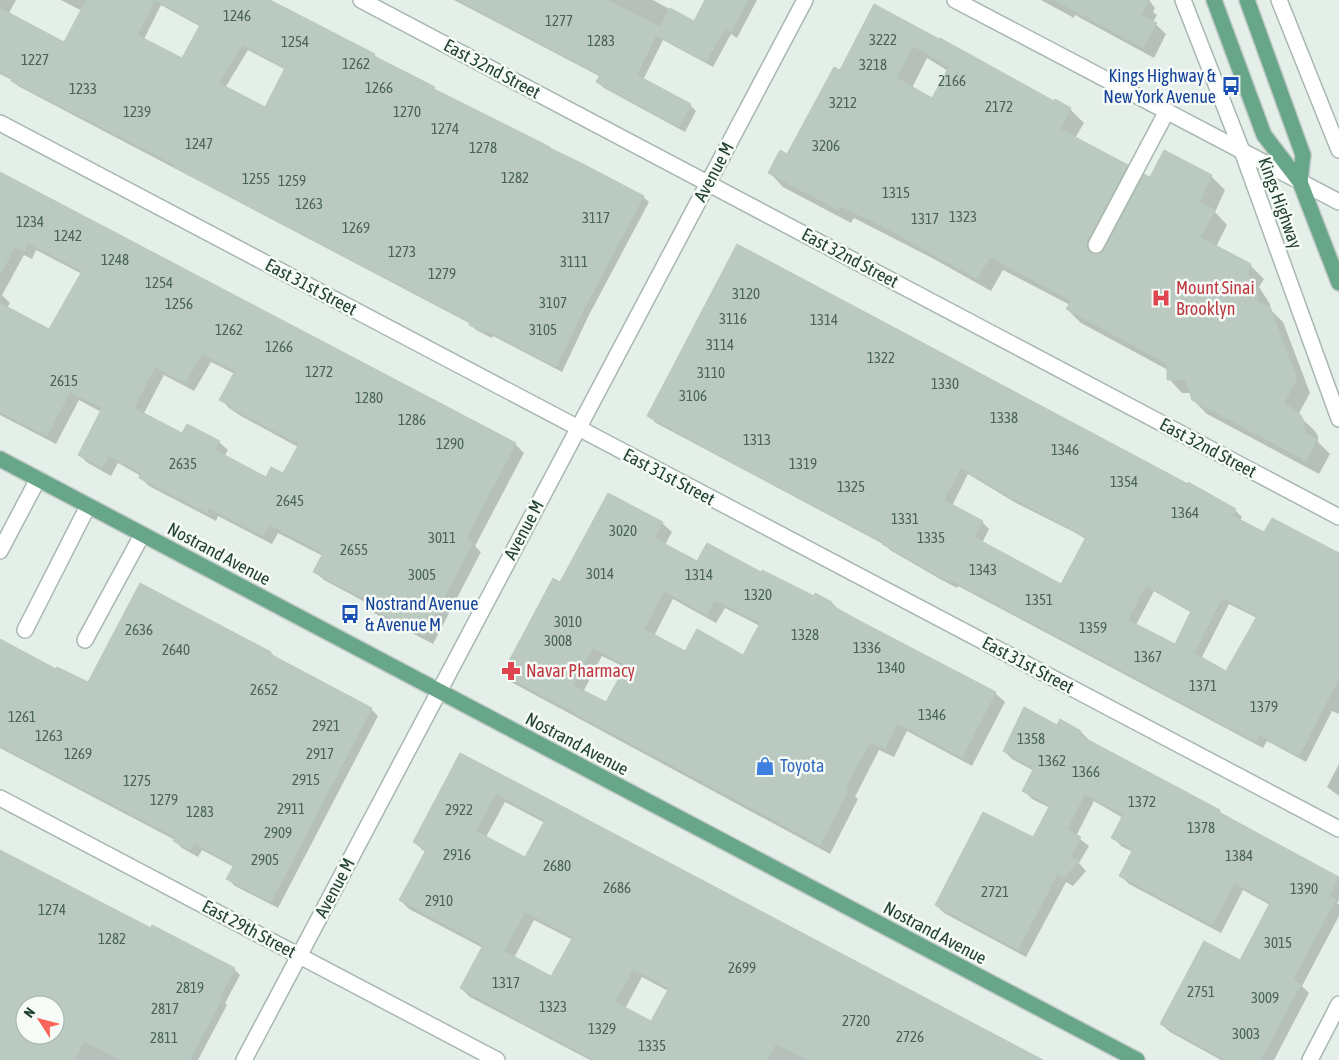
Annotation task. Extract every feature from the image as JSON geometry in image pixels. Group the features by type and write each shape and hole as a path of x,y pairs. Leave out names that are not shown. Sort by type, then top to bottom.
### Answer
{"main road":[{"name":"Kings Highway","path":"1214,0 1264,134 1300,182 1339,283"},
{"name":"Kings Highway","path":"1247,0 1303,155 1300,182"},
{"name":"Nostrand Avenue","path":"0,459 1137,1060"}],"street":[{"name":"East 32nd Street","path":"361,0 1339,517"},
{"name":"Avenue M","path":"244,1060 805,0"},
{"path":"955,0 1339,202"},
{"name":"Kings Highway","path":"1183,0 1222,104 1242,150 1339,419"},
{"path":"1280,0 1339,150"},
{"path":"1096,245 1167,111"},
{"name":"East 31st Street","path":"0,122 1339,829"},
{"path":"0,551 38,479"},
{"path":"25,630 88,506"},
{"path":"85,640 142,535"},
{"name":"East 29th Street","path":"0,798 497,1060"},
{"path":"1310,1060 1339,1004"}],"building":[{"path":"86,0 155,0 270,0 375,54 374,56 435,87 434,89 644,196 584,309 556,367 487,331 486,333 469,325 470,322 174,167 175,165 11,81 12,78 0,72 0,8 64,42","holes":["155,0 200,25 182,58 137,35","242,45 285,68 265,107 219,83"]},
{"path":"458,0 607,0 660,27 670,8 694,21 705,0 748,0 731,32 725,29 706,62 656,35 637,75 691,104 679,127 596,82 600,75"},
{"path":"1054,0 1150,0 1141,15 1157,23 1143,48"},
{"path":"874,4 1054,101 1055,99 1071,108 1060,129 1128,165 1088,241 1088,250 1092,253 1101,253 1104,249 1144,174 1150,177 1164,150 1212,175 1200,202 1215,210 1200,237 1251,264 1247,273 1257,289 1257,301 1270,307 1297,379 1284,403 1301,415 1305,433 1317,439 1306,461 1192,400 1186,380 1167,380 1167,364 1066,309 1071,301 990,257 977,279 889,230 840,206 838,210 768,173 780,150 787,154 834,67 840,70","holes":["913,46 949,67 932,98 897,78"]},
{"path":"0,172 516,443 466,539 473,543 424,636 364,604 367,600 313,572 323,553 269,525 263,536 209,508 207,513 139,478 141,473 109,456 102,468 78,455 102,408 70,392 47,436 0,412 0,303 49,329 82,271 28,243 24,252 15,247 0,275","holes":["202,354 235,371 219,400 299,444 283,473 271,467 266,477 215,450 220,441 187,424 182,433 134,408 155,367 185,383"]},
{"path":"737,244 1188,484 1188,482 1236,509 1233,516 1264,532 1272,518 1339,553 1339,678 1299,756 1259,735 1256,742 951,580 950,582 882,544 883,542 647,416","holes":["961,468 1008,496 1086,537 1061,584 974,537 983,521 944,500","1146,585 1191,611 1175,644 1128,620","1222,598 1257,616 1226,671 1194,653"]},
{"path":"608,493 663,522 654,538 697,561 707,543 761,572 762,570 814,596 815,593 832,602 831,605 858,620 996,692 962,758 897,723 885,749 870,742 846,787 849,789 820,845 502,674 553,578 560,582","holes":["664,591 707,615 715,600 760,623 743,655 697,629 685,651 644,629","593,648 626,665 606,702 573,685"]},
{"path":"140,583 372,708 271,902 226,879 234,865 194,843 190,850 173,841 175,837 0,746 0,639 56,669 57,667 88,682"},
{"path":"1024,707 1057,725 1060,719 1081,731 1079,735 1220,810 1219,812 1339,877 1329,896 1336,899 1293,980 1301,984 1261,1060 1226,1060 1160,1024 1204,941 1240,960 1270,903 1235,883 1212,925 1119,876 1133,849 1111,838 1123,815 1085,794 1067,829 1081,837 1070,857 1079,861 1064,878 1057,875 1018,950 935,905 983,812 1033,837 1050,805 1022,791 1034,768 1003,751"},
{"path":"460,753 1043,1060 807,1060 776,1044 767,1060 595,1060 460,988 483,945 399,900 426,850 413,842","holes":["496,794 545,820 525,857 476,831","525,912 573,937 551,976 504,951","633,969 669,988 651,1021 615,1002"]},
{"path":"0,850 151,928 152,925 235,968 220,997 222,998 190,1060 120,1060 84,1041 75,1060 0,1060"}],"place":[{"name":"Kings Highway & New York Avenue","path":"1231,86"},
{"name":"Mount Sinai Brooklyn","path":"1161,298"},
{"name":"Nostrand Avenue & Avenue M","path":"350,614"},
{"name":"Navar Pharmacy","path":"511,671"},
{"name":"Toyota","path":"765,766"}]}
